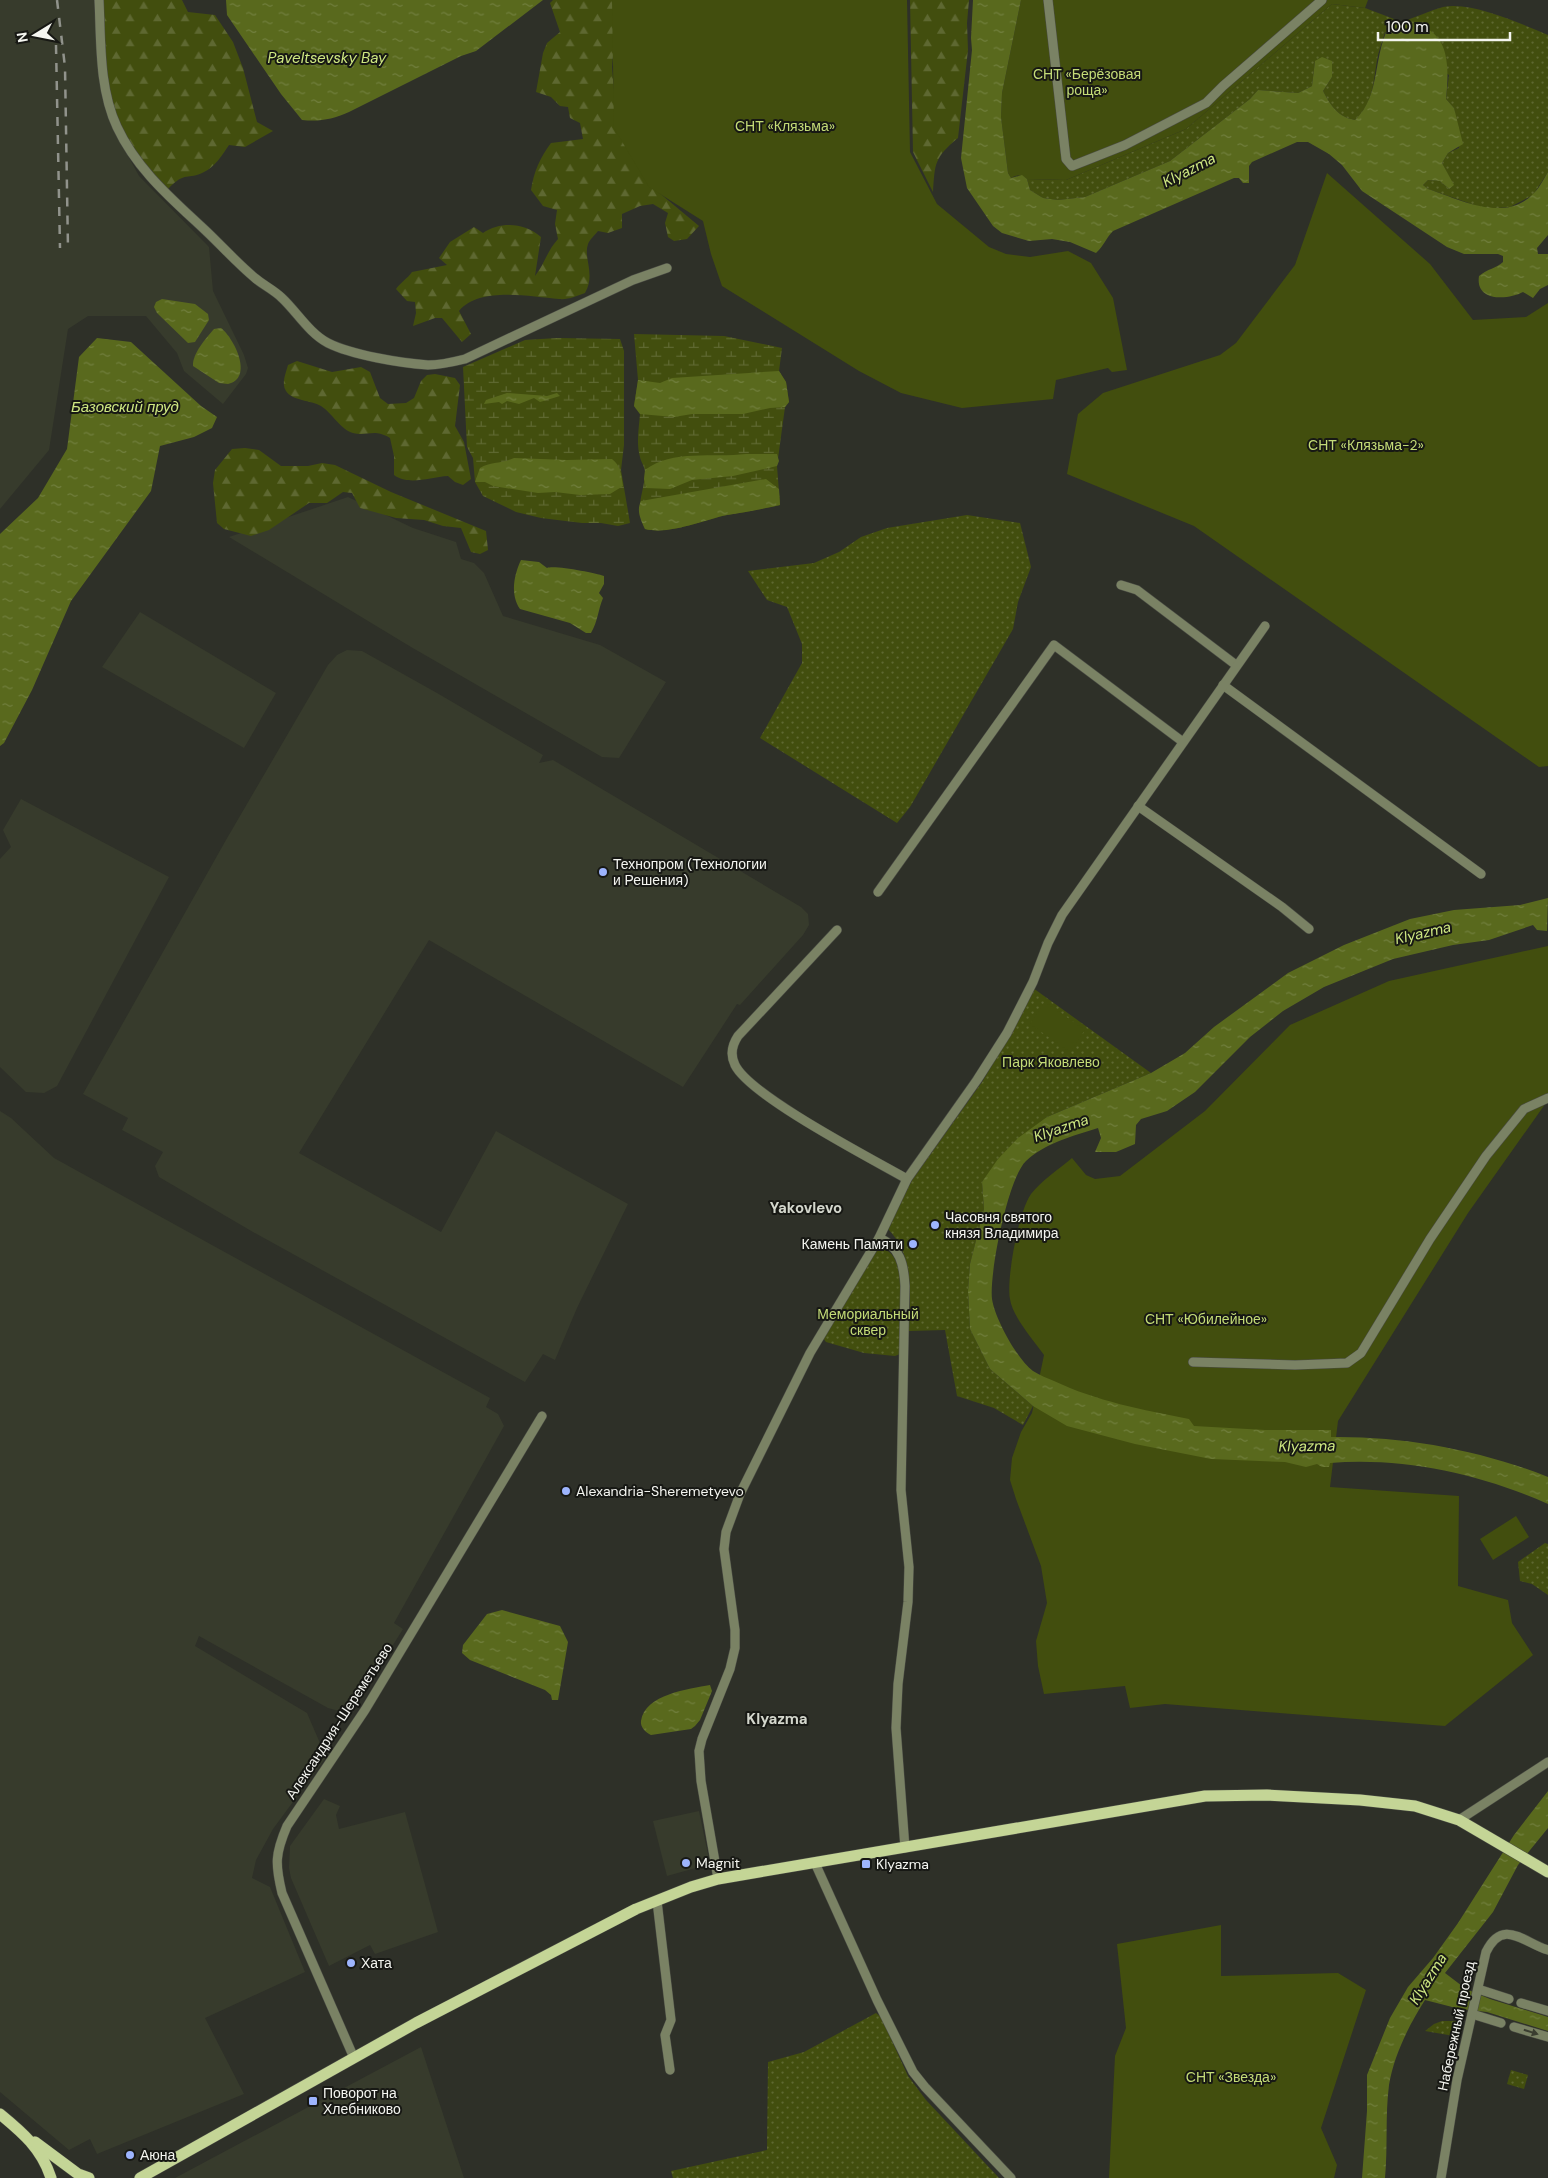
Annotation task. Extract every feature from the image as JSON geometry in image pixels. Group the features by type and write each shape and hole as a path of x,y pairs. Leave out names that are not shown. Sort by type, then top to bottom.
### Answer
{"main road":[{"path":"139,2178 354,2058 636,1909 691,1887 718,1880 1205,1796 1267,1795 1385,1802 1415,1806 1459,1820 1486,1834 1544,1870"},
{"path":"0,2114 78,2174 89,2178"},
{"path":"27,2136 42,2158 51,2178"}],"street":[{"path":"99,0 102,62 106,90 116,126 130,151 146,174 254,277 281,297 312,331 326,342 347,350 371,355 428,365 445,364 465,359 633,280 666,268"},
{"path":"1048,0 1066,159 1072,166 1125,145 1206,103 1322,0"},
{"path":"1121,586 1137,590 1236,665"},
{"path":"718,1880 701,1781 699,1751 730,1668 734,1648 735,1630 724,1550 726,1532 740,1494 810,1353 878,1238 907,1179 994,1054 1033,982 1048,943 1062,915 1264,626"},
{"path":"878,892 1054,645 1183,742"},
{"path":"1223,685 1481,874"},
{"path":"1138,806 1282,907 1309,929"},
{"path":"837,930 738,1036 733,1048 734,1063 748,1080 778,1103 907,1179"},
{"path":"1193,1362 1286,1365 1339,1363 1347,1362 1361,1353 1430,1240 1486,1156 1524,1109 1548,1098"},
{"path":"878,1238 892,1245 896,1251 904,1272 906,1286 901,1490 909,1566 908,1602 898,1684 896,1728 905,1848"},
{"name":"Александрия-Шереметьево","path":"354,2058 282,1893 277,1872 276,1856 288,1826 365,1710 542,1416"},
{"path":"1459,1820 1548,1762"},
{"path":"815,1864 863,1971 913,2072 924,2087 1011,2178"},
{"path":"657,1900 671,2020 665,2035 670,2070"},
{"name":"Набережный проезд","path":"1441,2178 1457,2080 1486,1952 1494,1939 1509,1934 1520,1935 1548,1950"},
{"path":"1477,1990 1509,1999"},
{"path":"1521,2002 1548,2011"},
{"path":"1472,2013 1501,2023"},
{"path":"1514,2027 1548,2037"}],"shaded area":[{"path":"0,0 94,0 98,71 113,128 139,176 209,247 213,291 244,355 248,368 246,374 223,404 184,371 177,353 146,316 88,316 68,329 49,450 0,509"},
{"path":"348,497 413,528 456,542 461,559 474,563 484,573 503,616 600,645 666,682 619,758 602,757 411,647 229,537"},
{"path":"140,612 276,693 244,748 102,667"},
{"path":"347,650 362,651 437,693 543,755 539,763 553,760 801,907 808,914 809,925 803,935 740,1005 737,1004 683,1087 429,940 299,1153 441,1232 496,1131 628,1204 577,1308 555,1360 543,1354 525,1382 253,1232 159,1177 155,1166 163,1152 122,1130 128,1118 83,1094 226,840 328,665 337,655"},
{"path":"21,799 169,877 57,1086 44,1093 26,1092 0,1067 0,859 11,847 3,830"},
{"path":"0,1111 11,1118 54,1158 490,1398 486,1407 498,1414 504,1426 394,1623 403,1629 350,1714 328,1708 199,1636 195,1646 307,1713 326,1757 273,1829 256,1860 252,1878 270,1887 305,1972 205,2018 244,2094 97,2154 90,2139 69,2150 0,2092"},
{"path":"324,1799 340,1806 336,1815 339,1829 405,1812 438,1932 375,1954 370,1945 329,1966 291,1878 289,1868 290,1846"},
{"path":"699,1811 710,1864 667,1876 653,1821"},
{"path":"421,2047 464,2178 175,2178"}],"green space":[{"path":"99,0 182,0 188,12 215,15 233,42 243,68 257,122 273,131 245,147 229,145 208,170 198,175 183,178 168,189 129,149 114,119 104,68"},
{"path":"553,0 618,0 612,67 617,128 651,186 699,226 687,239 674,241 668,237 665,223 668,213 653,204 640,206 622,214 622,228 608,233 598,231 590,240 587,249 589,279 585,293 572,298 562,299 520,295 479,298 468,303 459,311 471,334 462,342 442,318 435,318 413,326 416,313 415,302 407,301 396,289 412,272 447,265 439,258 450,242 474,227 483,233 505,225 520,226 535,232 541,237 535,276 558,239 555,224 557,210 543,206 531,190 534,177 541,159 551,143 583,139 580,123 570,118 568,107 560,106 551,97 536,92 543,53 547,43 560,32 550,3"},
{"name":"СНТ «Клязьма»","path":"612,0 907,0 910,152 937,204 989,247 1006,254 1030,257 1068,251 1091,263 1113,298 1127,370 1112,372 1108,368 1056,380 1053,399 962,408 901,393 859,371 722,286 711,254 703,221 649,187 614,128"},
{"path":"910,0 969,0 967,23 968,50 958,138 944,151 937,162 933,192 913,152"},
{"name":"СНТ «Берёзовая роща»","path":"1021,0 1368,0 1365,8 1332,4 1186,129 1066,180 1027,179 1023,176 1011,178 1008,173 1001,117 1002,93"},
{"path":"1332,4 1365,8 1402,22 1443,7 1468,7 1511,20 1548,35 1548,172 1533,195 1510,207 1486,209 1428,189 1423,185 1428,180 1440,181 1449,189 1453,185 1442,163 1448,153 1459,148 1454,108 1446,99 1449,75 1385,32 1378,55 1370,98 1362,113 1355,120 1344,116 1329,101 1323,91 1332,77 1315,61 1312,86 1298,93 1258,90 1250,99 1170,161 1085,197 1058,200 1043,198 1030,190 1027,179 1066,180 1186,129"},
{"name":"СНТ «Клязьма-2»","path":"1327,173 1430,264 1473,320 1526,317 1548,303 1548,766 1539,767 1194,526 1067,474 1078,414 1103,393 1220,355 1236,343 1295,265"},
{"path":"634,334 724,336 782,348 779,371 786,382 789,402 785,407 777,466 780,505 727,515 676,529 645,529 640,513 645,472 638,446 640,414 634,406 638,380"},
{"path":"557,338 620,339 624,351 624,445 621,470 630,523 618,526 601,523 582,523 541,518 516,512 483,496 475,482 473,458 467,447 463,367 525,340"},
{"path":"297,361 332,372 361,367 370,372 380,398 388,404 406,403 414,398 421,381 427,375 435,374 455,378 460,385 455,426 464,442 471,479 463,485 455,482 448,476 406,480 394,475 394,456 390,438 375,433 353,433 341,425 321,406 297,399 286,391 284,381 288,365"},
{"path":"232,449 259,450 281,466 308,466 322,463 335,465 391,492 486,531 488,550 480,554 471,552 461,528 443,526 424,520 396,518 360,508 352,493 343,492 327,503 309,503 269,530 251,536 224,529 217,523 213,483 215,470"},
{"path":"967,515 1020,523 1031,567 1018,602 1013,629 910,807 897,823 760,738 802,663 802,644 787,607 767,600 748,571 814,563 839,552 861,537 887,528"},
{"name":"СНТ «Юбилейное»","path":"1548,946 1548,1100 1468,1213 1338,1421 1330,1487 1459,1496 1458,1586 1508,1600 1512,1623 1533,1655 1445,1726 1165,1704 1130,1708 1125,1686 1044,1694 1038,1666 1036,1641 1047,1603 1041,1566 1010,1480 1012,1458 1021,1432 1032,1413 1044,1355 1029,1336 1015,1313 1009,1289 1014,1245 1026,1202 1031,1194 1072,1158 1086,1175 1095,1179 1120,1176 1205,1111 1290,1025 1389,981"},
{"name":"Парк Яковлево","path":"1033,988 1151,1073 1047,1117 982,1182 984,1209 970,1264 968,1291 970,1329 990,1369 1033,1406 1023,1425 994,1408 957,1396 945,1330 909,1331 910,1290 907,1264 903,1251 888,1229 912,1180 982,1082 1010,1035"},
{"path":"1045,1002 1085,1030 1070,1052 1030,1024"},
{"name":"Мемориальный сквер","path":"883,1249 892,1255 901,1279 900,1354 895,1356 864,1353 826,1342 823,1338 863,1271 877,1251"},
{"path":"1516,1516 1529,1537 1493,1560 1480,1539"},
{"path":"1545,1543 1548,1544 1548,1595 1532,1584 1520,1581 1518,1562"},
{"name":"СНТ «Звезда»","path":"1221,1925 1221,1976 1338,1973 1366,1990 1321,2128 1337,2165 1334,2178 1109,2178 1115,2056 1126,2028 1117,1944"},
{"path":"876,2013 881,2017 908,2076 926,2100 999,2178 673,2178 671,2171 767,2150 768,2062 804,2052"},
{"path":"1442,2021 1458,2021 1454,2036 1425,2031 1434,2024"},
{"path":"1511,2070 1528,2075 1524,2089 1507,2084"}],"water":[{"name":"Paveltsevsky Bay","path":"226,0 543,0 476,51 461,56 349,112 315,121 302,120 281,94 227,15"},
{"path":"973,0 1021,0 1002,93 1001,117 1008,173 1011,178 1022,175 1027,179 1030,190 1043,198 1058,200 1085,197 1170,161 1250,99 1258,90 1298,93 1312,86 1315,61 1322,57 1332,61 1332,77 1323,91 1336,110 1349,119 1355,120 1364,110 1369,99 1381,47 1391,23 1424,27 1434,34 1441,43 1445,54 1447,67 1446,99 1454,108 1463,144 1448,153 1442,163 1454,185 1449,189 1440,181 1428,180 1423,185 1428,189 1467,203 1495,208 1508,207 1520,203 1532,195 1548,172 1548,235 1537,248 1538,254 1548,254 1548,285 1540,289 1533,298 1523,292 1509,297 1487,295 1482,291 1479,284 1479,276 1501,264 1503,256 1498,254 1464,254 1447,247 1362,191 1342,165 1329,154 1308,142 1297,142 1252,162 1249,166 1249,183 1243,183 1239,178 1234,178 1113,231 1096,253 1070,242 1052,239 1029,241 1002,233 993,226 967,188 961,158 972,50"},
{"path":"162,299 195,304 208,314 209,320 195,342 188,343 157,313 154,307 156,302"},
{"path":"221,328 236,349 241,366 240,374 236,380 228,384 219,383 193,366 197,351 204,341 214,329"},
{"name":"Базовский пруд","path":"97,338 131,342 201,406 217,417 212,428 194,437 160,446 151,491 71,601 32,690 4,743 0,746 0,534 38,498 67,449 79,357"},
{"path":"779,371 786,382 789,402 785,407 743,414 692,414 674,417 640,414 634,406 638,380 660,383 672,378"},
{"path":"507,393 547,396 557,393 560,396 540,402 534,398 519,404 507,401 502,404 499,402 484,404 486,400"},
{"path":"777,454 779,461 777,466 733,476 692,480 670,489 646,488 645,470 656,463 680,457"},
{"path":"514,458 612,459 619,467 623,486 610,494 580,495 555,492 538,493 493,486 485,482 475,482 480,468 488,464"},
{"path":"766,479 779,489 780,505 727,515 676,529 645,529 641,519 639,508 641,501"},
{"path":"521,560 539,562 547,568 566,568 604,576 604,584 599,593 603,598 591,633 586,633 570,623 520,609 515,597 514,584"},
{"path":"1548,898 1547,931 1537,930 1533,925 1489,940 1453,945 1393,959 1324,987 1283,1011 1250,1037 1195,1092 1167,1111 1141,1119 1136,1125 1135,1144 1116,1152 1095,1152 1101,1138 1098,1128 1042,1149 1026,1161 1019,1171 1013,1186 1001,1227 994,1269 992,1299 997,1317 1020,1358 1033,1371 1086,1394 1120,1404 1189,1419 1194,1426 1265,1430 1331,1430 1331,1437 1358,1437 1414,1442 1469,1452 1522,1467 1548,1477 1548,1504 1522,1493 1469,1476 1414,1465 1358,1462 1330,1463 1329,1467 1322,1467 1317,1464 1306,1467 1285,1462 1211,1459 1135,1444 1067,1426 1033,1406 990,1369 970,1329 968,1291 970,1264 984,1209 982,1182 998,1159 1018,1138 1047,1117 1151,1073 1185,1053 1214,1027 1288,973 1344,945 1410,919 1454,910 1520,905"},
{"path":"502,1610 560,1626 568,1642 558,1700 552,1700 551,1695 545,1690 470,1660 462,1653 463,1645 487,1614"},
{"path":"710,1685 712,1691 700,1720 691,1729 651,1735 642,1728 641,1721 644,1712 659,1699 669,1694"},
{"path":"1548,1791 1548,1828 1518,1865 1493,1912 1445,1973 1466,1989 1490,1999 1548,2017 1548,2031 1487,2012 1460,2009 1425,2000 1403,2041 1391,2074 1388,2097 1385,2178 1362,2178 1367,2111 1367,2075 1390,2018 1408,1987 1433,1958 1458,1923 1514,1835"}],"railway":[{"path":"57,0 65,67 68,249"},
{"path":"56,45 60,248"}],"place":[{"name":"Технопром (Технологии и Решения)","path":"603,872"},
{"name":"Часовня святого князя Владимира","path":"935,1225"},
{"name":"Камень Памяти","path":"913,1244"},
{"name":"Alexandria-Sheremetyevo","path":"566,1491"},
{"name":"Magnit","path":"686,1863"},
{"name":"Klyazma","path":"866,1864"},
{"name":"Хата","path":"351,1963"},
{"name":"Поворот на Хлебниково","path":"313,2101"},
{"name":"Аюна","path":"130,2155"}],"district":[{"name":"Yakovlevo","path":"806,1208"},
{"name":"Klyazma","path":"777,1719"}]}
